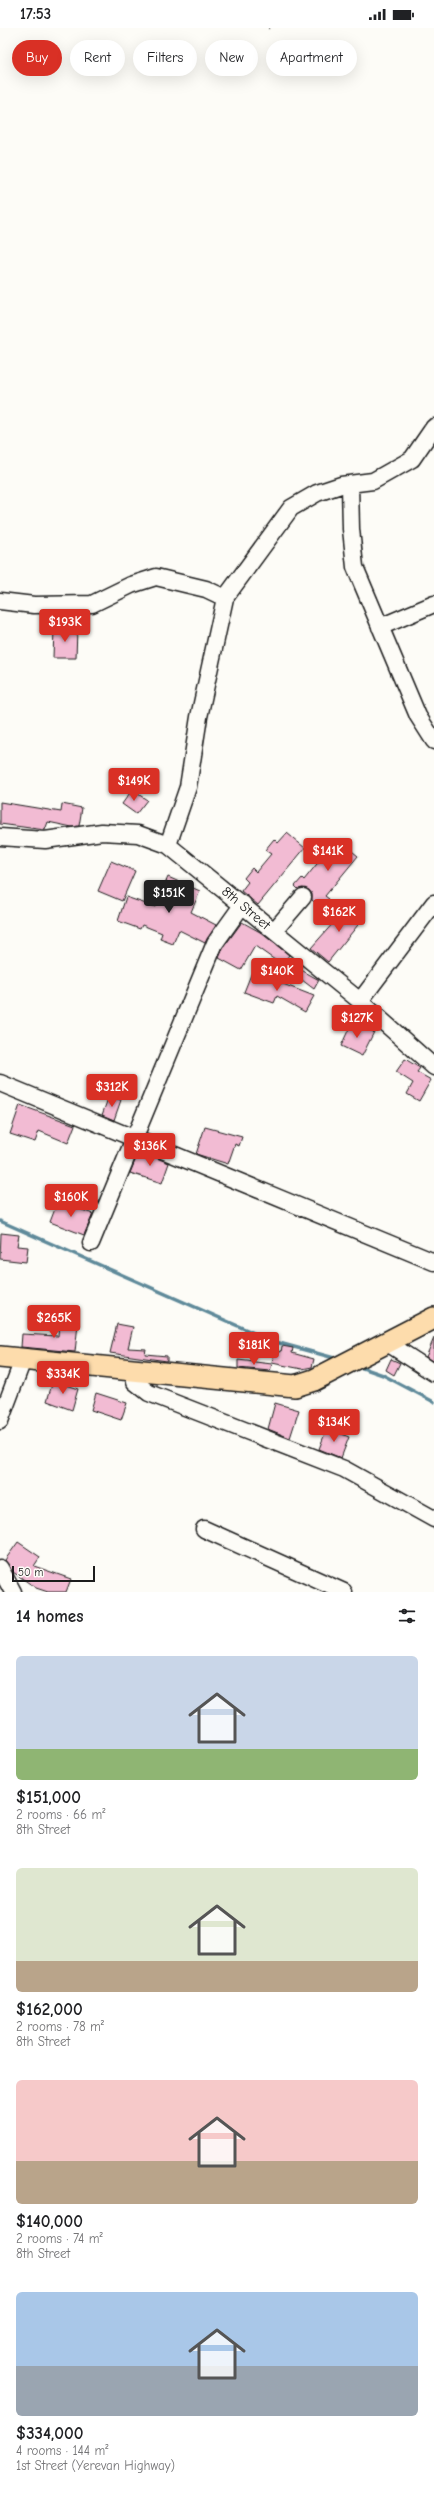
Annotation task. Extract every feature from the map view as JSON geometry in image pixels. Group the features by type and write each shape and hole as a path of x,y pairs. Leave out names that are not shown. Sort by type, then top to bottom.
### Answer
{"main road":[{"path":"0,1357 295,1386 314,1380 381,1344 434,1318"}],"street":[{"path":"168,845 188,787 199,717 225,598 291,508 317,493 350,484 373,481 412,460 434,427"},
{"path":"350,484 351,529 355,567 418,716 434,741"},
{"path":"0,601 34,605 92,604 131,585 156,577 206,589 225,598"},
{"path":"380,627 434,604"},
{"name":"8th Street","path":"0,836 45,840 102,832 138,834 168,845 360,1001 434,1067"},
{"path":"274,931 303,897"},
{"path":"360,1001 434,903"},
{"path":"91,1243 135,1140 215,943 242,904"},
{"path":"0,1083 135,1140 434,1262"},
{"path":"381,1344 434,1373"},
{"path":"0,1421 23,1360"},
{"path":"135,1370 135,1382 149,1393 344,1469 434,1519"},
{"path":"204,1529 344,1592"},
{"path":"0,1568 13,1592"}],"building":[{"path":"54,628 77,629 76,658 53,658"},
{"path":"132,790 147,800 136,814 122,804"},
{"path":"0,802 61,812 62,804 82,808 79,826 72,827 48,822 45,830 0,824"},
{"path":"287,833 305,848 258,905 241,891 248,882 244,878 252,868 256,872 271,854 265,850 274,839 278,843"},
{"path":"337,839 358,856 325,896 329,899 321,908 312,900 312,894 309,890 298,889 295,886 302,878 304,880"},
{"path":"111,861 135,871 122,901 98,891"},
{"path":"168,877 200,891 191,912 216,925 205,943 179,930 173,944 160,939 162,933 142,925 140,929 118,921 126,897 155,907"},
{"path":"351,903 366,915 328,962 311,948"},
{"path":"242,922 260,932 289,955 282,965 255,946 241,970 219,958 223,948"},
{"path":"289,963 319,980 314,989 286,968"},
{"path":"252,972 314,996 305,1012 277,996 274,1003 244,992"},
{"path":"352,1022 374,1032 362,1056 341,1046"},
{"path":"405,1059 420,1068 417,1072 431,1080 419,1101 407,1094 413,1083 396,1072"},
{"path":"109,1096 121,1100 114,1120 102,1115"},
{"path":"20,1105 75,1125 68,1143 39,1131 35,1142 10,1134"},
{"path":"205,1127 242,1137 239,1146 235,1144 228,1164 196,1154"},
{"path":"139,1151 169,1163 162,1183 130,1173"},
{"path":"58,1201 93,1214 84,1235 50,1222"},
{"path":"1,1233 19,1235 17,1246 28,1247 26,1262 0,1259"},
{"path":"59,1321 78,1324 75,1352 21,1347 22,1334 58,1336"},
{"path":"117,1324 133,1327 128,1348 146,1349 145,1354 167,1356 167,1361 110,1353"},
{"path":"434,1338 434,1362 426,1357"},
{"path":"282,1346 293,1348 292,1353 314,1359 312,1367 302,1369 272,1363 274,1350 281,1352"},
{"path":"391,1359 400,1363 394,1375 386,1370"},
{"path":"238,1360 272,1364 270,1371 238,1368"},
{"path":"53,1381 78,1389 72,1410 47,1401"},
{"path":"96,1393 127,1403 121,1420 91,1410"},
{"path":"275,1403 299,1410 290,1438 268,1429"},
{"path":"327,1428 349,1437 341,1458 319,1449"},
{"path":"18,1542 40,1557 34,1566 71,1579 66,1592 48,1592 36,1588 13,1572 5,1560"}],"waterway":[{"path":"0,1221 272,1341 338,1359"},
{"path":"357,1366 383,1375 434,1402"}]}
